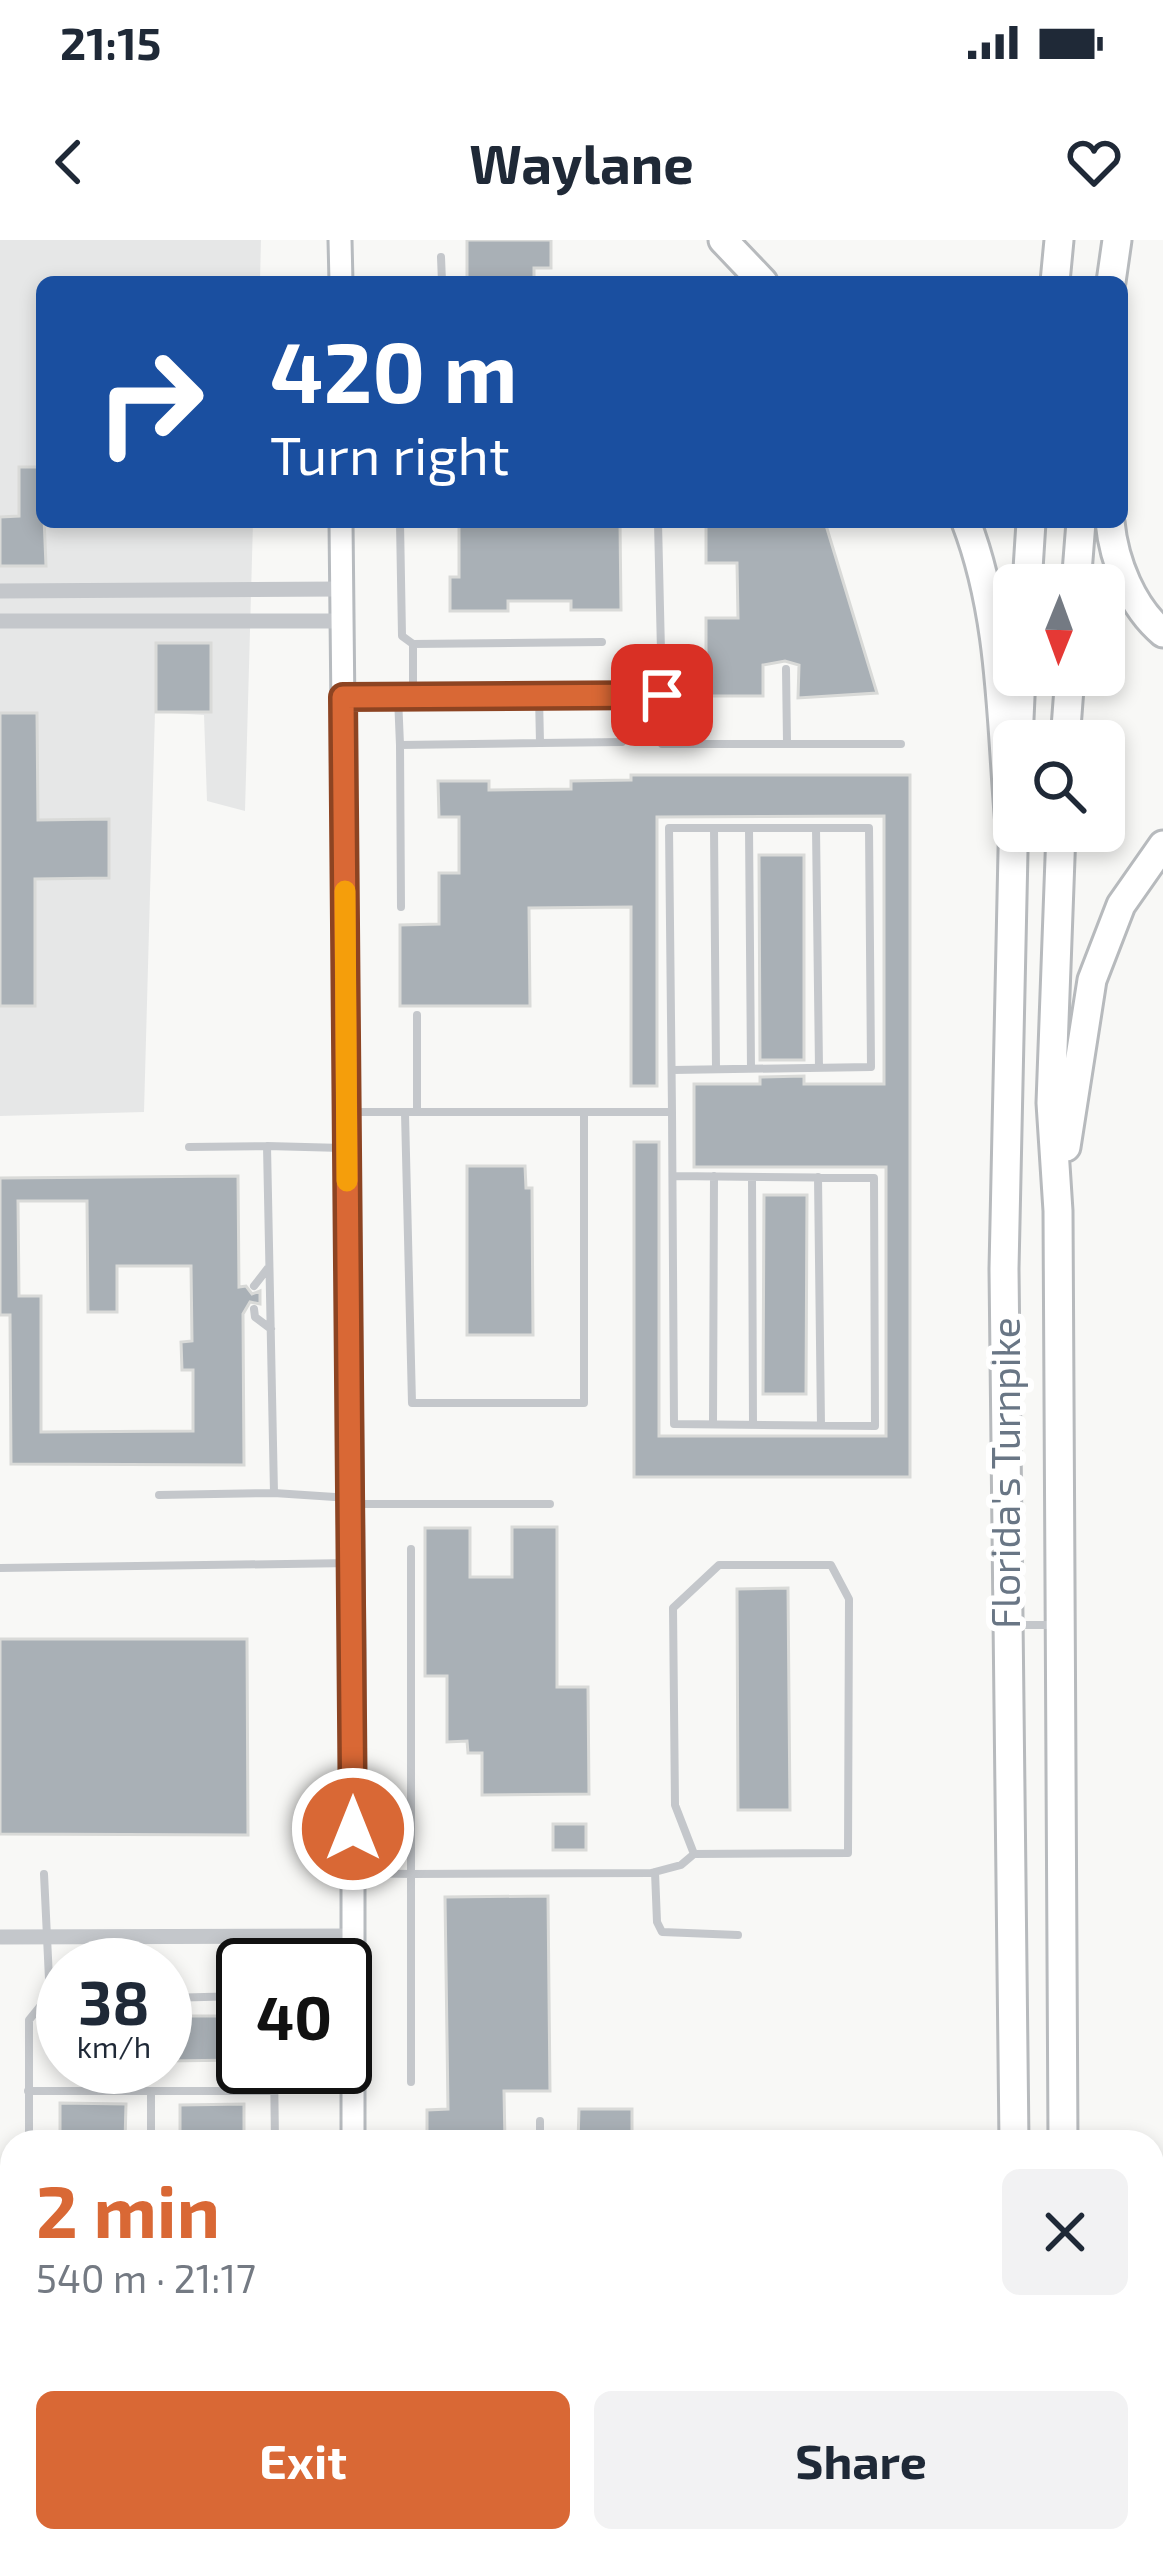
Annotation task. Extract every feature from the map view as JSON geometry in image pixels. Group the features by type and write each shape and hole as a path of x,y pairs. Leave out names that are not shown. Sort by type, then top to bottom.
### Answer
{"highway":[{"path":"723,240 757,276"},
{"path":"1055,276 1060,240"},
{"path":"1112,276 1117,240"},
{"path":"968,528 993,614 1002,720"},
{"path":"1028,564 1031,528"},
{"path":"1078,564 1081,528"},
{"path":"1112,528 1127,584 1151,623 1163,633"},
{"path":"1058,1210 1092,980 1121,905 1163,845"},
{"name":"Florida's Turnpike","path":"1012,852 1004,1269 1014,2130"},
{"name":"Florida's Turnpike","path":"1060,852 1051,1103 1058,1210 1063,2130"}],"street":[{"path":"340,240 340,276"},
{"path":"341,528 353,2130"},
{"path":"0,591 341,589"},
{"path":"0,621 342,621"},
{"path":"0,1937 352,1936"}],"lane":[{"path":"441,257 442,276"},
{"path":"400,528 402,636 413,644 602,642"},
{"path":"658,528 662,744 901,744"},
{"path":"413,644 413,697"},
{"path":"786,669 787,742"},
{"path":"343,697 662,695"},
{"path":"539,696 540,743"},
{"path":"398,697 401,908"},
{"path":"400,746 622,742"},
{"path":"673,1070 871,1067 869,828 669,828 674,1424 875,1426 874,1178 673,1176"},
{"path":"714,828 716,1069"},
{"path":"749,828 751,1067"},
{"path":"816,828 819,1067"},
{"path":"417,1016 417,1112"},
{"path":"347,1112 672,1112"},
{"path":"405,1112 412,1403 584,1403 584,1112"},
{"path":"267,1146 274,1493"},
{"path":"189,1147 347,1148"},
{"path":"713,1424 714,1176"},
{"path":"752,1177 753,1425"},
{"path":"818,1177 820,1425"},
{"path":"254,1286 269,1268"},
{"path":"254,1309 255,1317 271,1329"},
{"path":"160,1495 274,1493 351,1501 550,1504"},
{"path":"411,1549 412,2082"},
{"path":"0,1568 352,1563"},
{"path":"353,1874 655,1872 681,1865 694,1853 848,1853 849,1599 831,1565 719,1565 673,1608 674,1805 694,1853"},
{"path":"1007,1625 1062,1624"},
{"path":"655,1872 657,1922 662,1932 738,1935"},
{"path":"44,1874 45,1937"},
{"path":"29,2130 28,2020 36,2013"},
{"path":"28,2091 36,2091"},
{"path":"151,2094 151,2130"},
{"path":"274,2094 274,2130"},
{"path":"540,2121 540,2130"}],"shaded area":[{"path":"0,240 261,240 260,276 36,276 36,528 253,528 245,811 207,801 204,715 155,712 144,1112 0,1116"}],"building":[{"path":"467,240 551,240 551,268 534,268 534,276 467,276"},
{"path":"19,467 36,467 36,528 44,528 46,566 0,566 0,517 19,516"},
{"path":"459,528 620,528 621,610 571,610 571,601 508,601 508,611 450,611 450,577 459,577"},
{"path":"706,528 827,528 877,693 798,698 799,665 785,661 763,665 763,696 706,696 706,618 738,618 737,563 706,563"},
{"path":"156,643 211,643 211,712 156,712"},
{"path":"0,713 37,713 38,820 109,819 109,878 35,879 35,1006 0,1006"},
{"path":"631,775 910,775 910,1477 634,1477 634,1142 659,1142 659,1436 886,1436 886,1167 694,1167 694,1084 760,1084 760,1077 804,1076 804,1084 884,1084 884,816 657,817 657,1086 631,1086 631,907 529,908 530,1006 400,1006 400,925 439,924 439,873 459,873 459,817 439,817 438,781 489,781 489,790 571,789 571,781 631,780"},
{"path":"759,855 804,855 804,1060 760,1060"},
{"path":"467,1166 525,1166 526,1188 532,1188 533,1335 467,1335"},
{"path":"238,1176 239,1287 246,1286 252,1294 260,1291 260,1304 250,1302 243,1314 244,1465 11,1464 10,1315 0,1315 0,1178","holes":["18,1201 87,1201 88,1312 117,1312 117,1266 191,1266 192,1341 181,1342 182,1370 193,1370 193,1431 41,1432 41,1296 19,1296"]},
{"path":"764,1195 807,1195 806,1394 763,1394"},
{"path":"512,1527 557,1527 557,1687 588,1687 589,1794 482,1795 482,1753 468,1753 467,1741 447,1742 447,1676 425,1676 425,1528 470,1528 470,1577 512,1577"},
{"path":"788,1588 790,1810 738,1810 737,1589"},
{"path":"0,1639 247,1639 248,1835 0,1834"},
{"path":"553,1824 586,1824 586,1850 553,1850"},
{"path":"548,1896 550,2091 504,2091 505,2130 427,2130 427,2110 448,2109 445,1897"},
{"path":"192,2016 216,2016 216,2060 192,2061"},
{"path":"60,2103 126,2104 125,2130 60,2130"},
{"path":"244,2104 244,2130 180,2130 180,2105"},
{"path":"579,2109 632,2109 632,2130 578,2130"}],"slow traffic":[{"path":"345,891 347,1181"}],"route":[{"path":"353,1829 343,697 662,695"}]}
